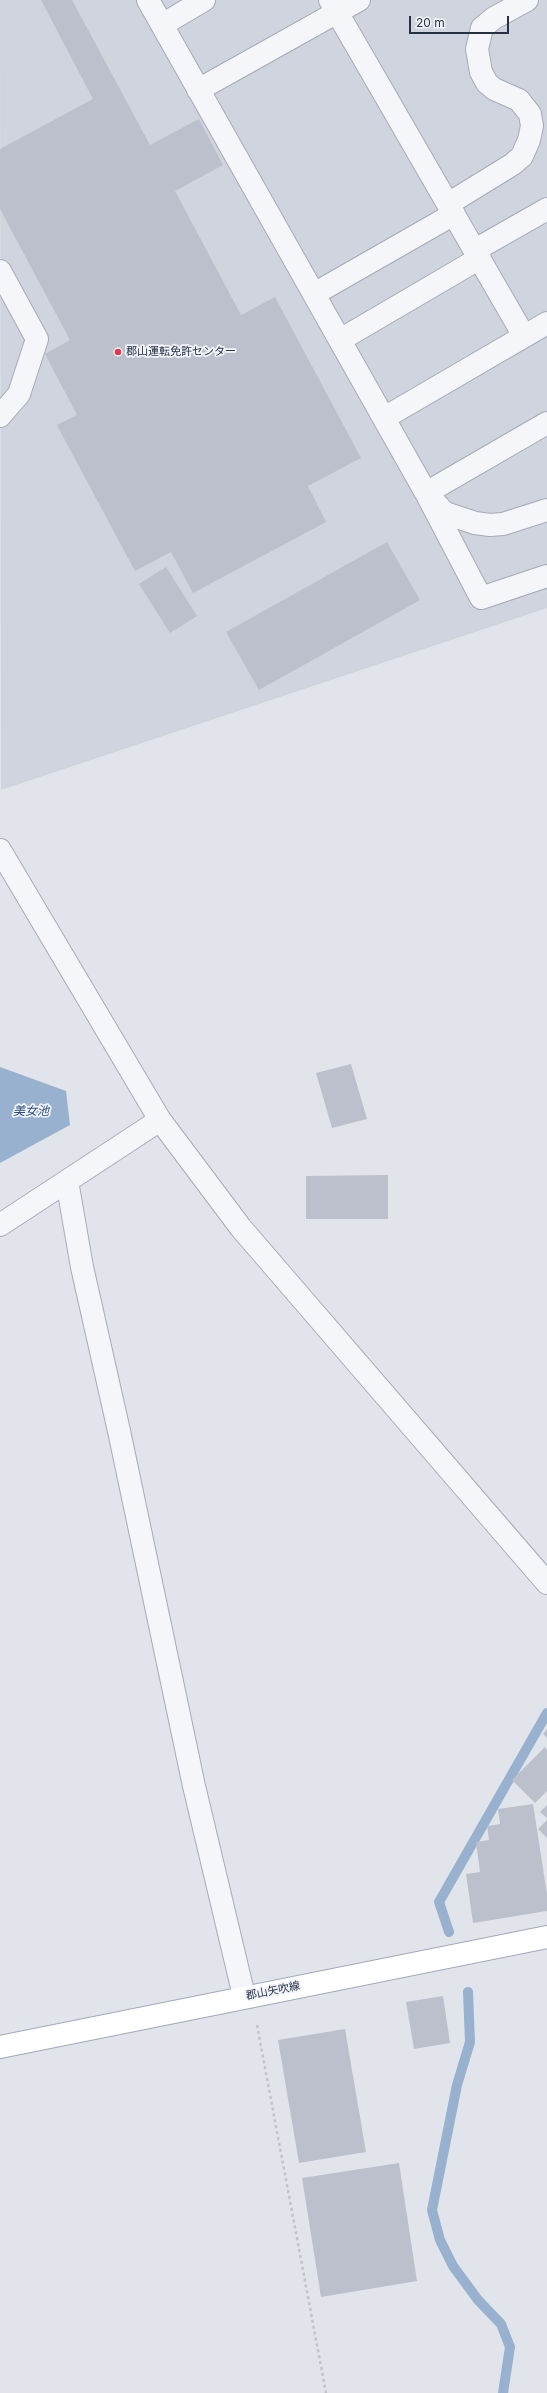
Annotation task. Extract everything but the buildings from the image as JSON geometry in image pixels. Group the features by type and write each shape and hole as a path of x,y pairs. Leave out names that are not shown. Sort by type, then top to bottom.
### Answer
{"main road":[{"name":"郡山矢吹線","path":"0,2047 547,1937"}],"street":[{"path":"148,0 426,493 481,598 547,576"},
{"path":"162,25 204,0"},
{"path":"198,90 333,6 359,0"},
{"path":"314,294 451,209 522,156 529,140 532,126 530,114 519,100 494,89 487,82 481,72 477,49 482,28 494,18 527,0"},
{"path":"333,6 524,336"},
{"path":"340,340 547,209"},
{"path":"0,272 37,339 19,394 0,416"},
{"path":"384,418 547,323"},
{"path":"426,493 547,424"},
{"path":"426,493 445,513 475,523 490,525 503,524 547,510"},
{"path":"0,850 160,1120 241,1228 547,1583"},
{"path":"0,1225 160,1120"},
{"path":"67,1182 82,1267 119,1431 194,1786 248,1996"}],"path":[{"path":"248,1996 326,2393"}],"shaded area":[{"path":"0,0 547,0 547,608 1,790"}],"water":[{"name":"美女池","path":"0,1067 66,1091 70,1125 0,1163"}],"waterway":[{"path":"449,1932 439,1902 547,1713"},
{"path":"468,1992 470,2042 457,2085 432,2210 440,2240 453,2266 478,2300 501,2324 510,2347 503,2393"}],"place":[{"name":"郡山運転免許センター","path":"118,352"}]}
